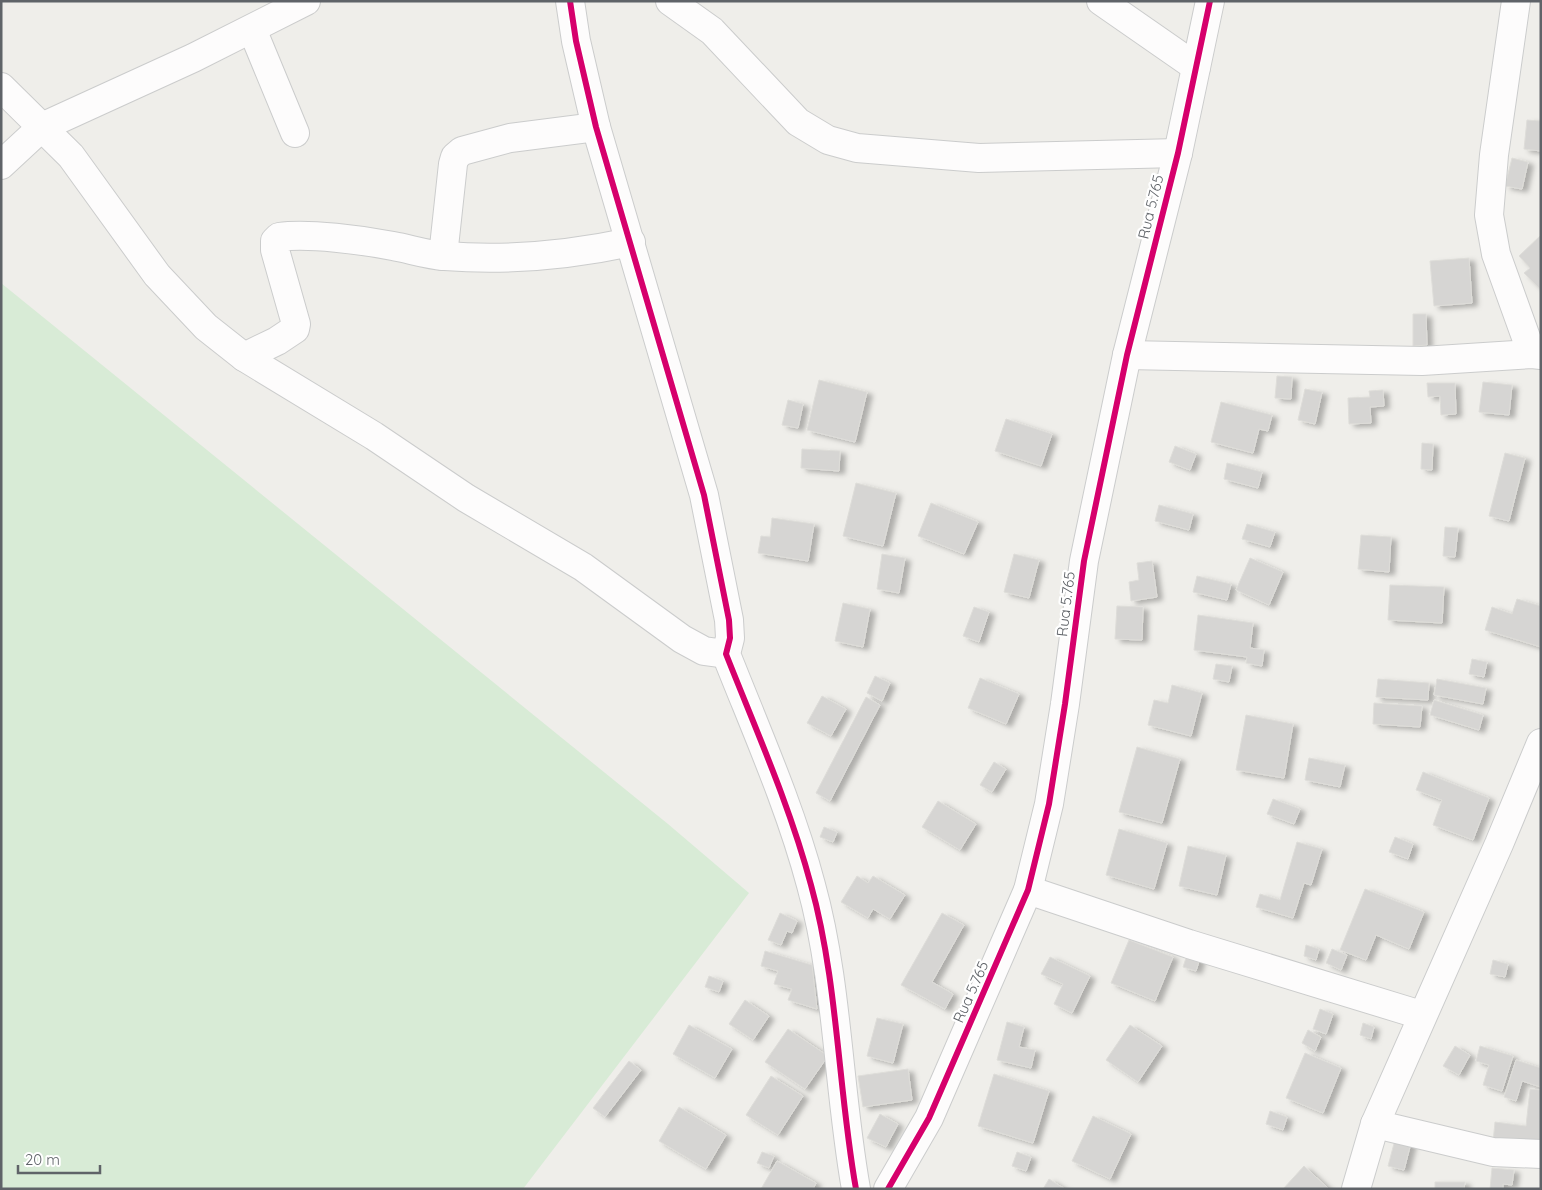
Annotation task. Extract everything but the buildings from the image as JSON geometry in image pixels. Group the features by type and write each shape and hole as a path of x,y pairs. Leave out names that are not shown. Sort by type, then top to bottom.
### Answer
{"street":[{"path":"1,165 42,127 193,58 306,1"},
{"path":"570,1 576,41 596,127 704,495 729,620 730,638 726,654 788,814 812,886 830,981 842,1095 856,1189"},
{"path":"670,1 712,31 798,122 828,140 857,148 979,158 1178,153"},
{"path":"1100,1 1196,67"},
{"name":"Rua 5.765","path":"888,1189 929,1118 1028,890 1049,804 1065,704 1084,560 1127,355 1178,153 1210,1"},
{"path":"1127,355 1422,361 1536,354 1496,254 1488,215 1494,155 1516,1"},
{"path":"252,29 295,133"},
{"path":"1,87 71,156 157,275 206,327 244,357 374,436 466,498 583,567 682,639 704,650 726,654"},
{"path":"443,256 452,164 455,157 462,151 510,138 596,127"},
{"path":"244,357 277,341 295,329 296,324 275,250 274,241 279,237 313,237 391,245 443,256 512,259 602,248 630,242"},
{"path":"1356,1189 1375,1124 1421,1015 1499,844 1541,743"},
{"path":"1028,890 1190,944 1421,1015"},
{"path":"1375,1124 1493,1152 1541,1154"}],"green space":[{"path":"1,283 668,824 749,893 523,1189 1,1189"}],"cycle path":[{"path":"570,1 576,41 596,127 704,495 729,620 730,638 726,654 793,826 803,856 820,922 827,959 856,1189"},
{"path":"888,1189 929,1118 1028,890 1049,804 1065,704 1084,561 1127,355 1178,153 1210,1"}]}
